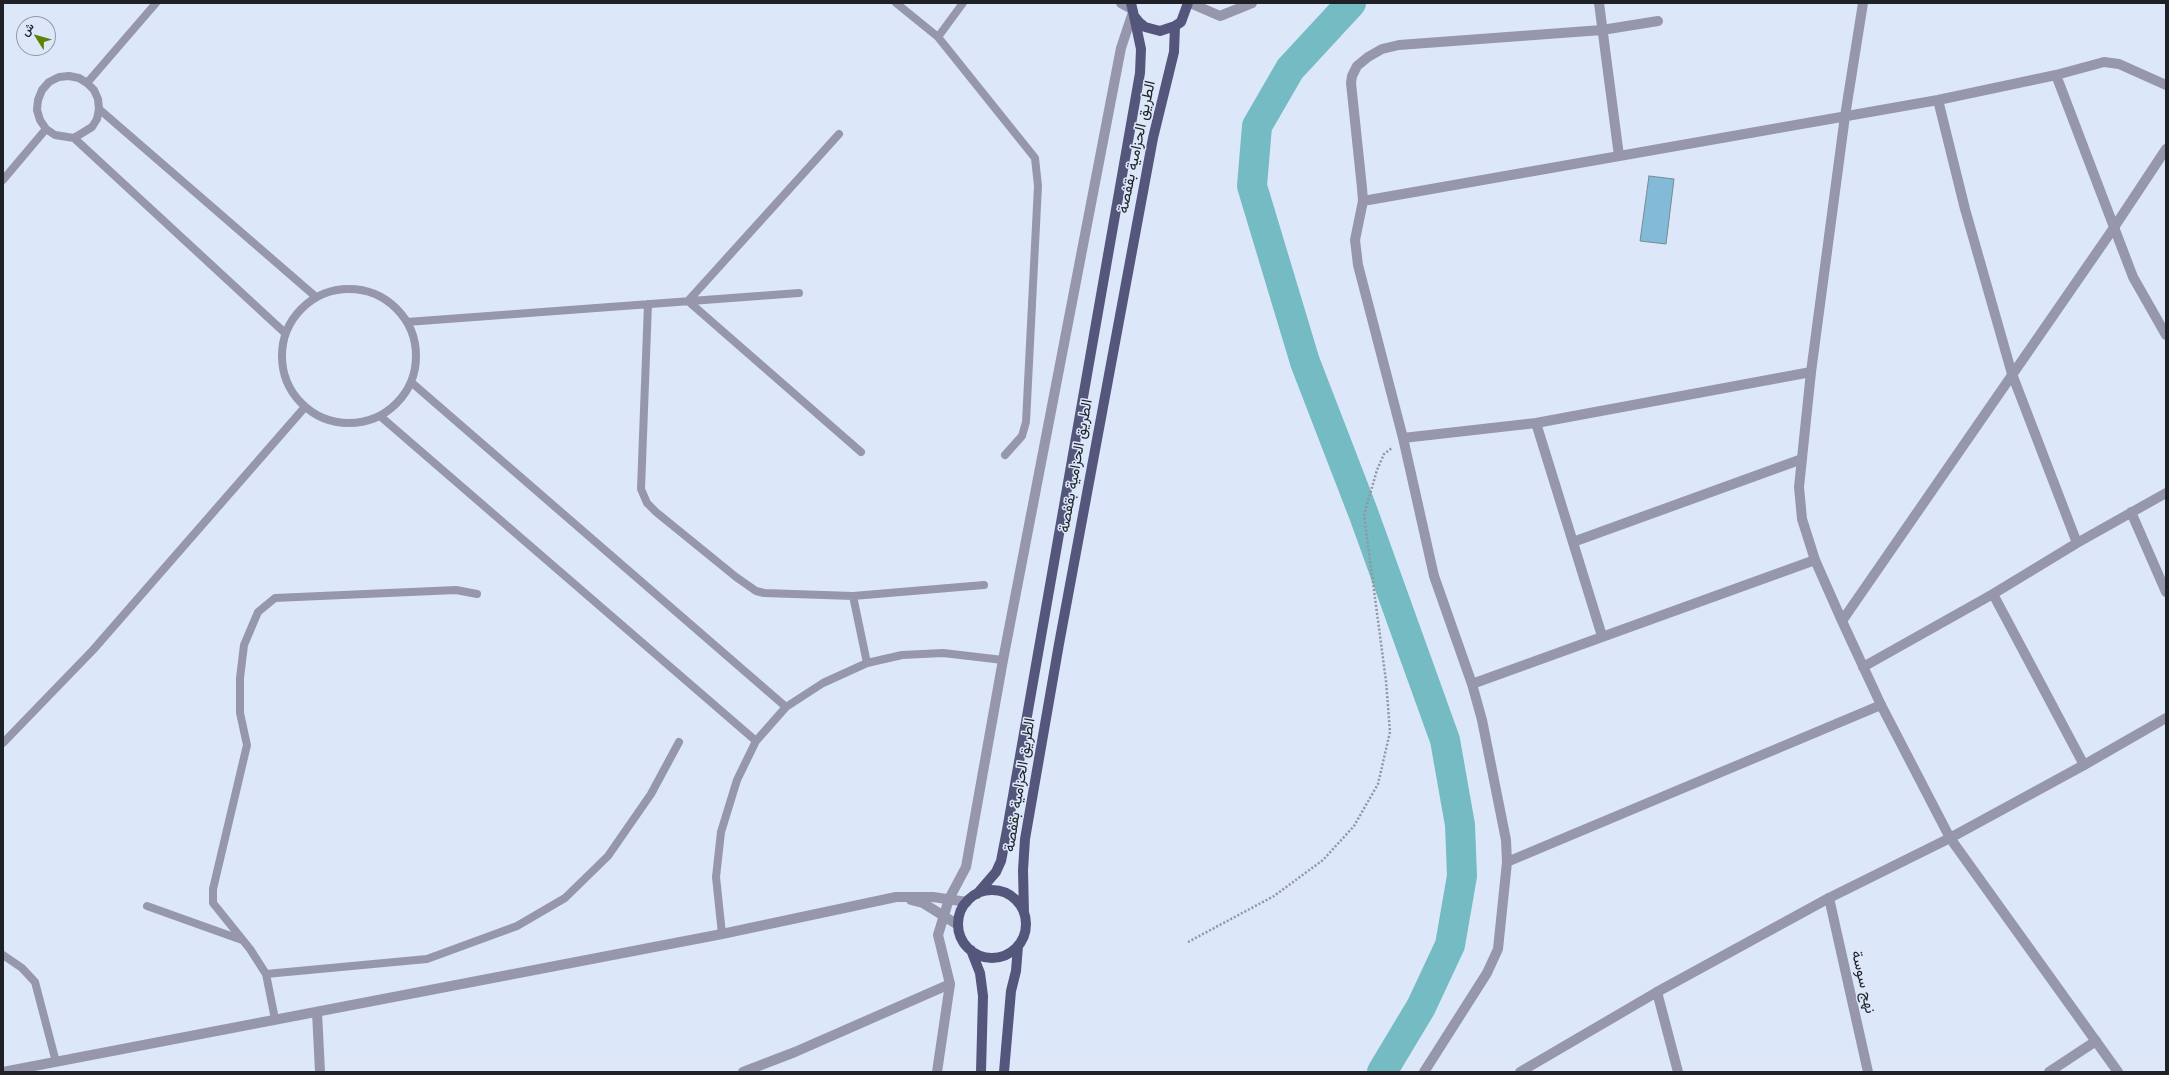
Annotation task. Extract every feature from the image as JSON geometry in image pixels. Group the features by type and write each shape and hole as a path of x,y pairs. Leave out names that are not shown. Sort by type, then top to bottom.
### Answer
{"main road":[{"path":"1132,10 1145,27 1160,31 1175,26 1185,16 1189,3"},
{"name":"الطريق الحزامية بقفصة","path":"977,894 996,872 1001,861 1009,822 1140,73 1141,49 1132,10"},
{"name":"الطريق الحزامية بقفصة","path":"1024,913 1023,870 1026,831 1059,644 1153,138 1174,52 1175,26"},
{"path":"981,1072 983,996 980,973 971,950 960,935 958,925 959,916 967,902 977,894 996,890 1005,892 1020,904 1024,913 1025,932 1018,946 1018,956 1011,991 1004,1072"},
{"path":"971,950 984,957 998,957 1007,954 1018,946"}],"street":[{"path":"937,1072 950,984 938,935 949,899 966,867 1003,660 1120,56 1132,10 1121,3"},
{"path":"1189,3 1220,16 1252,3"},
{"path":"1599,3 1620,156"},
{"path":"1863,3 1845,116 1811,372 1802,459 1800,504 1815,560 1842,621 1881,705 1950,838 2118,1072"},
{"path":"1424,1072 1495,957 1501,929 1507,862 1506,840 1482,720 1472,684 1434,576 1403,438 1358,265 1355,240 1362,201 1351,83 1357,66 1368,57 1382,49 1399,45 1602,30 1658,21"},
{"path":"1362,201 1938,100 2056,75 2104,62 2111,62 2123,66 2166,85"},
{"path":"2056,75 2113,229 2133,277 2166,335"},
{"path":"1938,100 1965,209 2012,374 2077,543"},
{"path":"1842,621 2113,229 2166,149"},
{"path":"1403,438 1536,423 1811,372"},
{"path":"1536,423 1602,636"},
{"path":"1573,542 1802,459"},
{"path":"1863,667 1993,594 2077,543 2166,493"},
{"path":"2132,512 2166,592"},
{"path":"1472,684 1815,560"},
{"path":"1993,594 2084,765"},
{"path":"1507,862 1881,705"},
{"path":"1524,1071 1657,992 1829,898 1950,838 2084,765 2166,718"},
{"path":"896,897 922,903 958,925"},
{"path":"3,1072 722,934 896,897 933,897 967,902"},
{"name":"نهج سوسة","path":"1829,898 1868,1072"},
{"path":"743,1072 795,1052 950,984"},
{"path":"1657,992 1678,1072"},
{"path":"317,1012 320,1072"},
{"path":"2049,1072 2096,1041"}],"lane":[{"path":"87,82 156,3"},
{"path":"896,3 938,37 1035,158 1038,186 1026,422 1022,436 1005,456"},
{"path":"938,37 963,3"},
{"path":"74,138 92,127 97,119 99,109 98,99 94,90 87,82 79,78 64,76 50,82 42,90 38,100 37,110 40,120 46,129 55,135 74,138 285,334"},
{"path":"99,109 316,297"},
{"path":"3,180 46,129"},
{"path":"688,301 839,134"},
{"path":"357,289 377,294 394,306 407,322 415,341 416,362 410,382 398,401 380,416 361,422 341,423 322,418 305,407 292,392 284,373 281,353 285,334 292,319 303,307 316,297 336,290 357,289"},
{"path":"407,322 799,293"},
{"path":"688,301 861,452"},
{"path":"648,304 642,489 647,503 756,591 764,594 853,596 984,585"},
{"path":"410,382 786,707"},
{"path":"3,743 93,650 305,407"},
{"path":"380,416 756,741"},
{"path":"275,1020 266,974 243,940 213,903 213,889 248,745 240,713 240,678 244,645 258,612 275,598 456,590 478,594"},
{"path":"853,596 867,663"},
{"path":"722,934 716,877 721,832 737,780 756,741 786,707 823,683 867,663 902,655 943,653 1003,660"},
{"path":"266,974 428,959 517,926 565,898 608,856 651,794 679,742"},
{"path":"147,906 243,940"},
{"path":"3,955 22,968 35,982 56,1062"}],"path":[{"path":"1188,942 1274,896 1323,860 1354,826 1378,784 1390,732 1386,681 1364,515 1377,470 1384,454 1403,438"}],"building":[{"path":"1649,176 1674,179 1666,244 1640,241"}],"waterway":[{"path":"1351,3 1290,69 1257,126 1252,186 1305,362 1364,515 1445,740 1460,825 1462,876 1450,945 1421,1007 1382,1072"}]}
